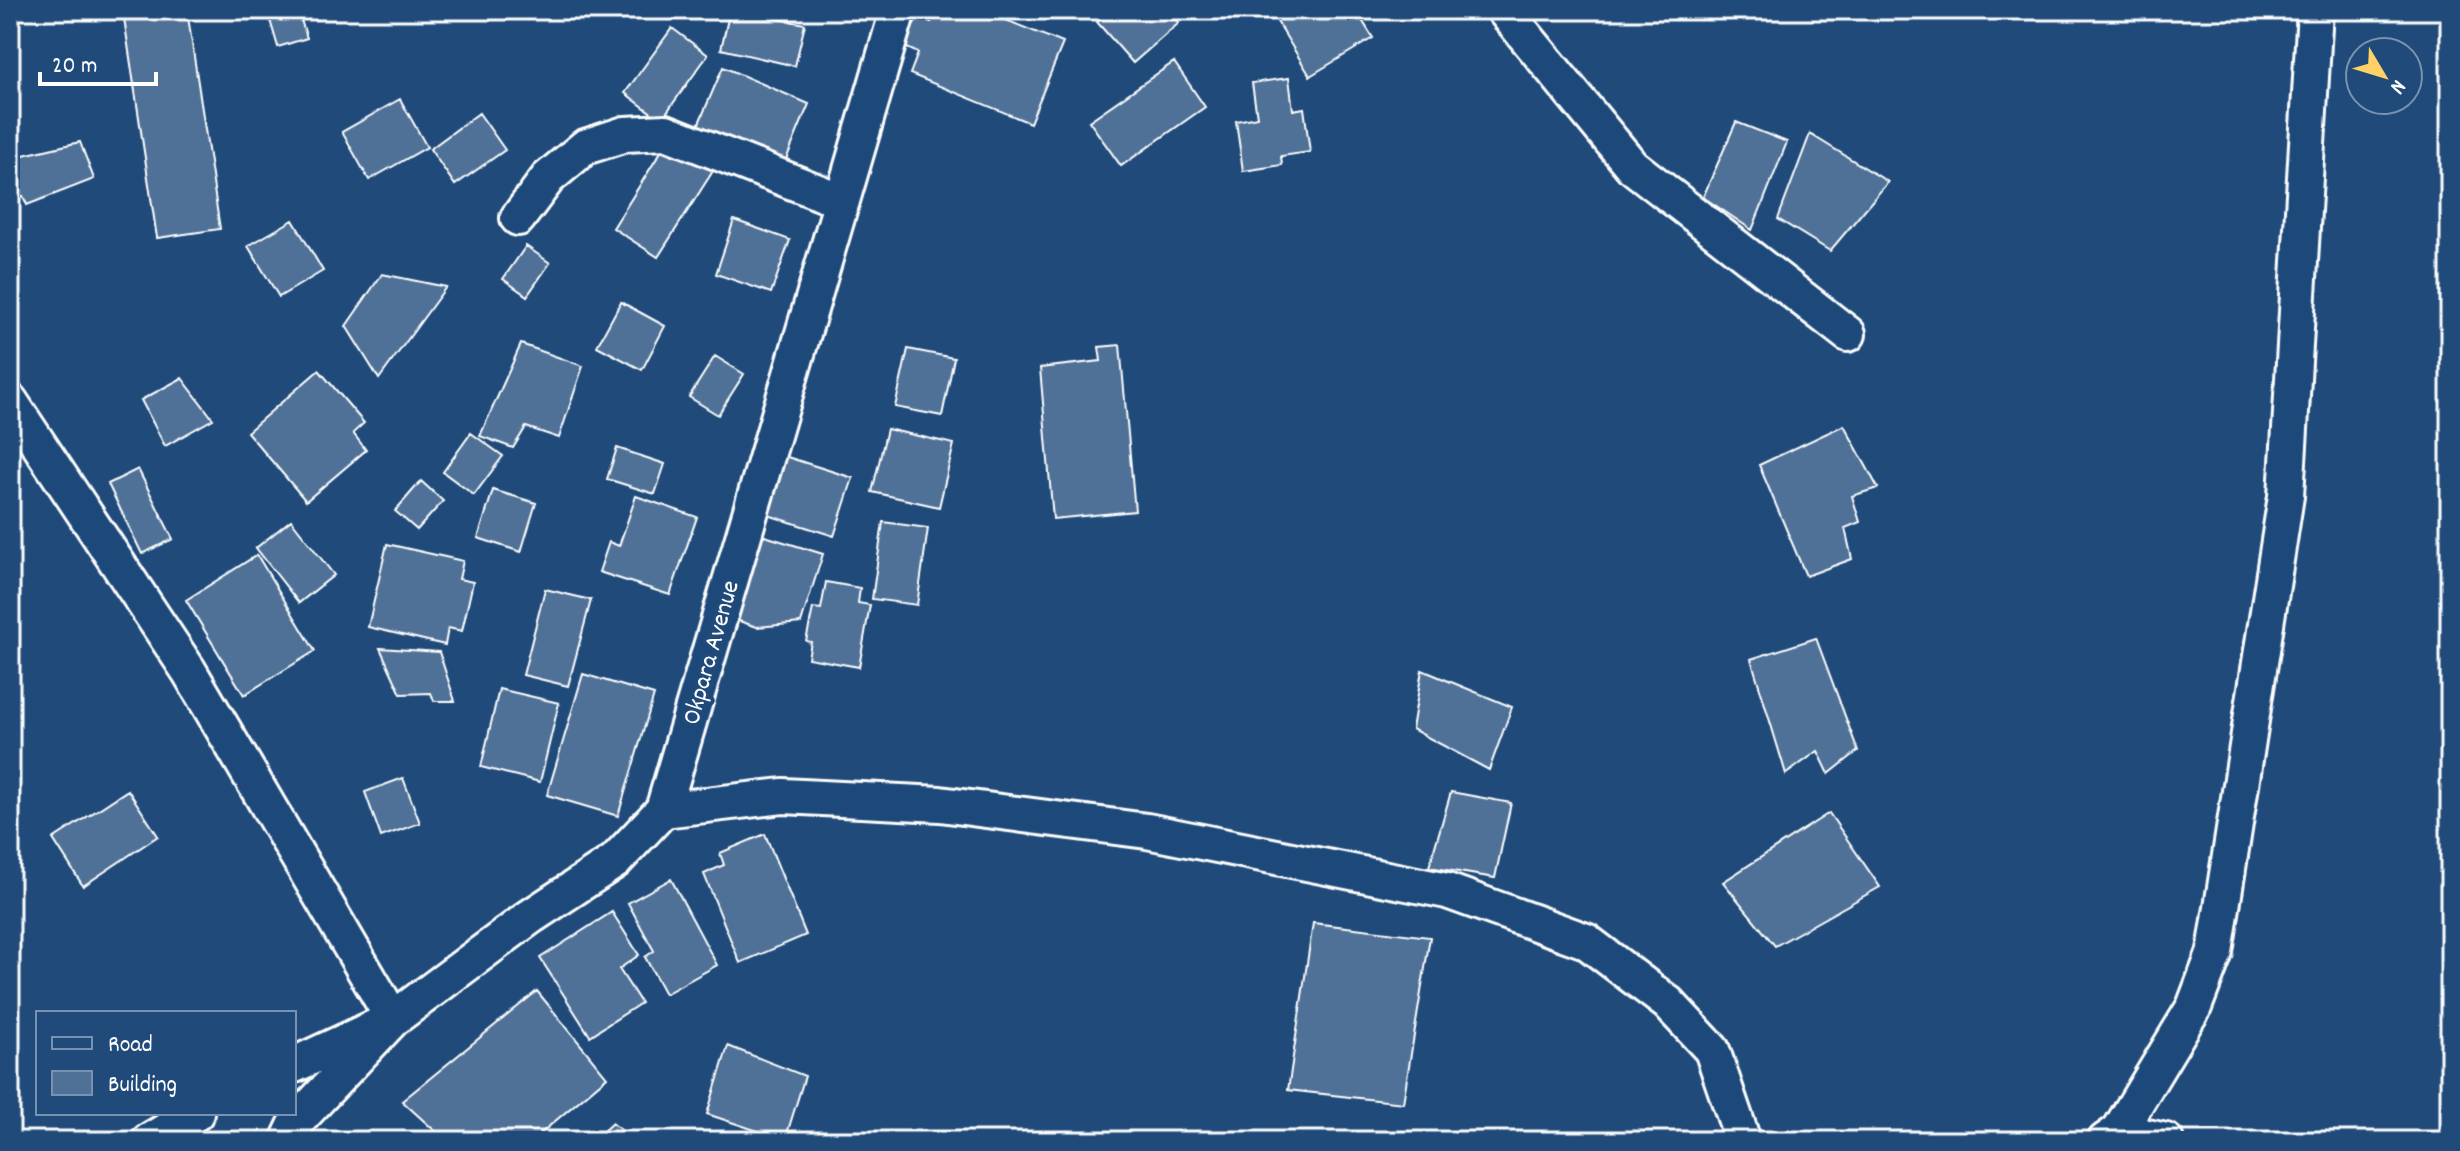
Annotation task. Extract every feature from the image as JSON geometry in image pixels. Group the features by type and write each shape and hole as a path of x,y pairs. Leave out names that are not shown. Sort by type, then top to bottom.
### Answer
{"street":[{"name":"Okpara Avenue","path":"288,1141 298,1120 393,1019 530,917 615,861 663,810 898,10"},
{"path":"1504,10 1632,166 1848,334"},
{"path":"2166,1141 2112,1136 2194,1007 2215,952 2286,496 2315,10"},
{"path":"518,218 548,178 585,147 625,134 666,132 841,201"},
{"path":"10,401 189,671 393,1019 296,1064"},
{"path":"663,810 783,796 940,804 1147,831 1447,891 1586,941 1668,1003 1712,1050 1743,1141"},
{"path":"149,1141 193,1115"}],"building":[{"path":"187,10 220,229 157,238 124,18"},
{"path":"267,10 307,10 309,17 301,20 307,38 278,47"},
{"path":"730,10 805,24 795,66 721,49"},
{"path":"936,10 981,10 1063,43 1030,123 910,74 918,53 905,47 917,17 931,22"},
{"path":"1111,10 1168,10 1179,23 1133,63 1097,22"},
{"path":"1270,10 1341,10 1346,19 1357,12 1373,38 1310,76"},
{"path":"672,28 708,55 661,120 625,93"},
{"path":"1174,62 1205,107 1121,166 1089,121"},
{"path":"723,67 809,104 783,167 696,130"},
{"path":"1289,78 1293,110 1304,108 1310,152 1281,156 1282,165 1243,171 1236,121 1257,117 1252,83"},
{"path":"400,99 427,147 369,180 342,132"},
{"path":"479,113 505,150 455,185 430,149"},
{"path":"1736,122 1787,142 1752,230 1703,197"},
{"path":"1810,134 1888,182 1830,251 1778,219"},
{"path":"80,142 94,179 27,205 23,196 10,199 10,158"},
{"path":"667,142 713,171 658,257 613,228"},
{"path":"293,220 323,271 279,297 248,246"},
{"path":"734,220 790,240 771,293 716,274"},
{"path":"526,246 550,263 527,296 503,279"},
{"path":"382,274 446,287 379,379 346,326"},
{"path":"621,302 665,326 642,370 597,346"},
{"path":"521,344 583,366 559,438 526,427 513,448 480,436"},
{"path":"1120,345 1135,511 1053,519 1040,368 1101,361 1099,347"},
{"path":"908,349 954,358 942,416 895,407"},
{"path":"715,356 744,374 718,415 689,397"},
{"path":"319,370 364,423 353,433 366,450 306,501 247,432"},
{"path":"182,378 213,419 165,446 141,400"},
{"path":"1844,425 1878,488 1852,496 1860,522 1845,528 1852,559 1806,576 1759,465"},
{"path":"887,429 954,444 939,507 872,492"},
{"path":"471,433 503,456 474,495 443,472"},
{"path":"617,448 665,464 655,494 607,479"},
{"path":"784,456 853,478 834,536 765,514"},
{"path":"138,469 173,539 142,554 108,484"},
{"path":"421,481 443,501 417,530 395,511"},
{"path":"493,490 536,503 521,552 478,538"},
{"path":"636,496 697,517 670,595 599,572 609,542 619,546"},
{"path":"291,520 334,575 299,603 256,548"},
{"path":"883,522 928,528 917,605 872,599"},
{"path":"755,533 823,554 801,623 757,627 727,617"},
{"path":"387,544 463,561 459,579 473,582 462,631 448,628 445,645 368,627"},
{"path":"257,555 315,651 244,695 186,600"},
{"path":"826,582 860,588 858,603 870,605 859,667 808,658 811,642 806,641 813,608 821,609"},
{"path":"545,589 591,600 568,686 523,675"},
{"path":"1816,638 1858,751 1829,774 1818,751 1786,774 1751,659"},
{"path":"380,648 439,652 455,701 434,701 431,693 401,694"},
{"path":"1422,670 1512,707 1489,770 1412,729"},
{"path":"583,674 654,695 618,816 547,795"},
{"path":"499,689 559,703 540,782 481,767"},
{"path":"403,778 420,823 381,837 365,792"},
{"path":"128,790 158,836 83,886 53,839"},
{"path":"1451,792 1511,803 1495,878 1429,867"},
{"path":"1829,813 1880,887 1775,946 1723,882"},
{"path":"765,834 806,935 740,963 704,874 724,865 720,853"},
{"path":"671,879 717,965 665,994 645,957 654,951 628,903"},
{"path":"612,912 639,955 619,969 641,1003 590,1036 540,958"},
{"path":"1313,923 1430,937 1403,1103 1288,1090"},
{"path":"537,991 607,1077 534,1139 446,1141 402,1101"},
{"path":"728,1046 805,1076 785,1140 707,1114"},
{"path":"612,1123 635,1141 592,1141"}]}
